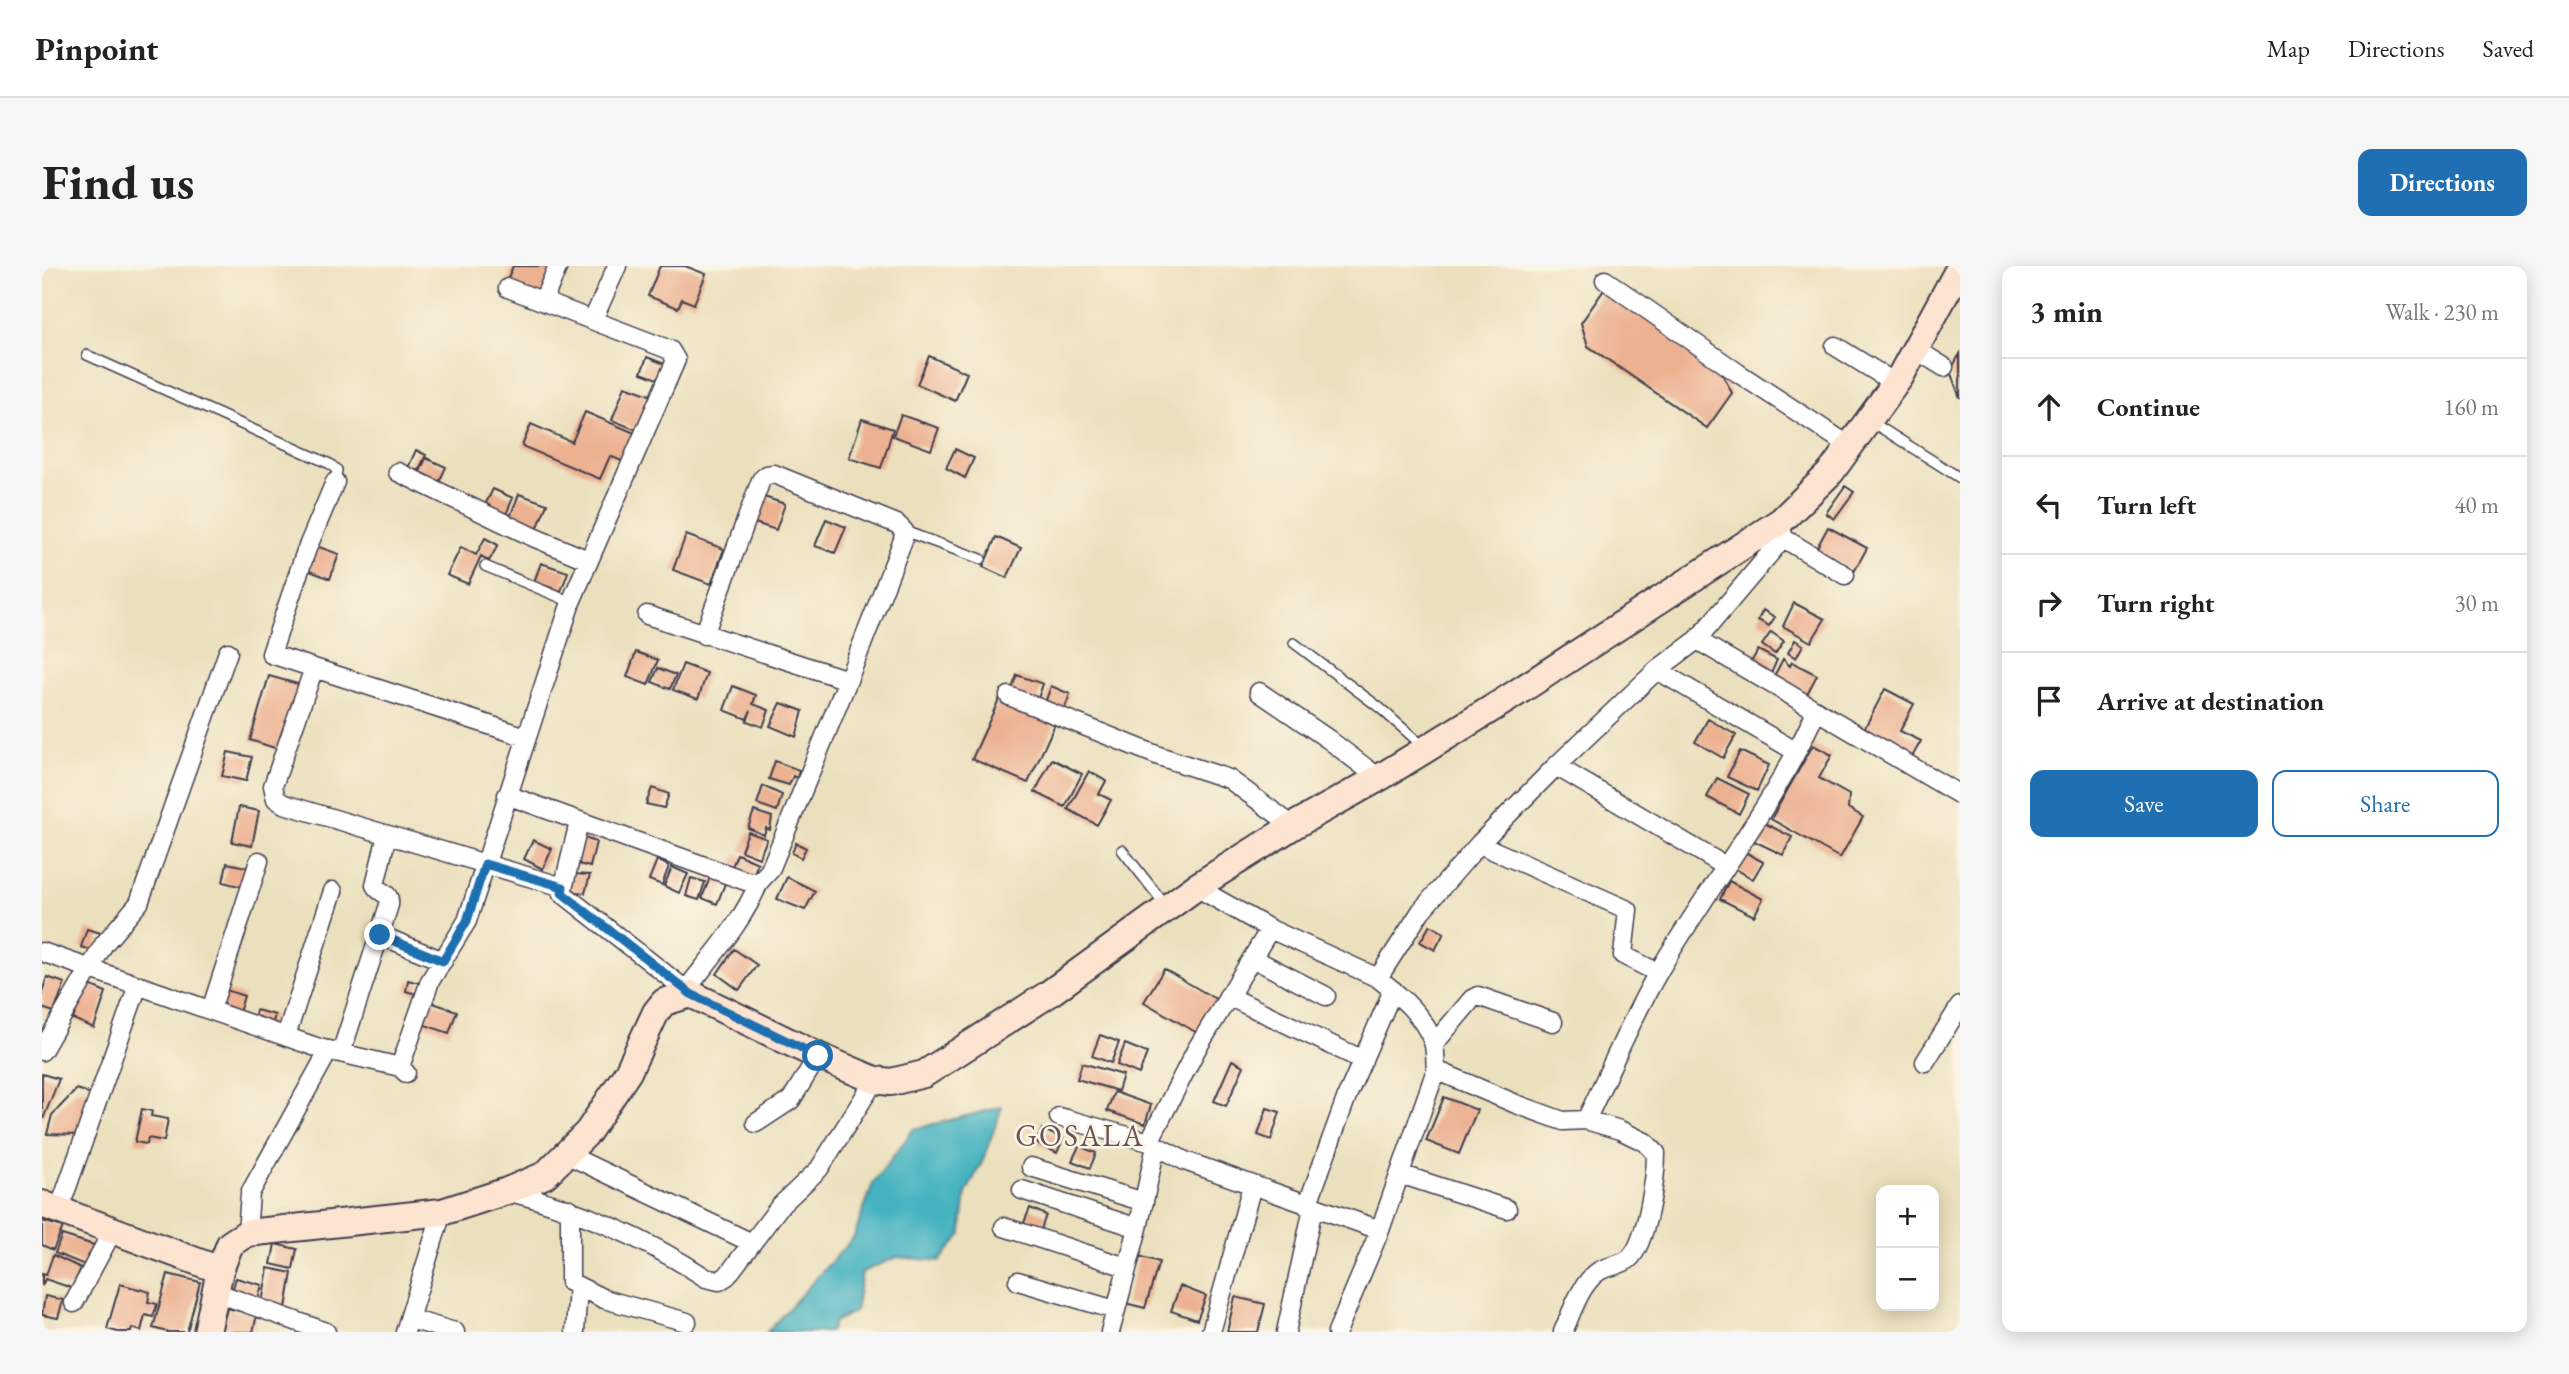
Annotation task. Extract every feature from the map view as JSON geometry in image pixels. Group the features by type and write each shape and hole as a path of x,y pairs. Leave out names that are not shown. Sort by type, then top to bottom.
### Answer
{"main road":[{"path":"206,1332 230,1244 247,1233 442,1212 507,1191 545,1175 588,1132 628,1072 664,1002 689,992 818,1056 875,1080 891,1082 924,1074 1047,995 1196,887 1293,826 1379,778 1782,529 1831,472 1895,383 1960,267"},
{"path":"50,1207 113,1230 218,1281"}],"street":[{"path":"543,301 558,266"},
{"path":"593,320 617,266"},
{"path":"1605,280 1738,373 1848,445"},
{"path":"42,952 286,1037 404,1071 430,981 467,921 571,602 676,360 670,350 508,288"},
{"path":"1835,346 1895,383"},
{"path":"1915,349 1944,367"},
{"path":"398,472 533,537 588,560"},
{"path":"579,822 562,893 689,992 750,903 759,882 770,870 848,680 903,540 904,531 898,524 774,474 767,475 761,480 705,635"},
{"path":"335,482 306,551 271,654 526,737"},
{"path":"1378,978 1421,911 1479,844 1657,670 1697,640 1782,529 1845,575"},
{"path":"647,615 848,680"},
{"path":"1697,640 1960,795"},
{"path":"42,1051 104,944 139,903 228,652"},
{"path":"314,668 273,786 276,799 285,804 563,887"},
{"path":"1657,670 1795,751"},
{"path":"1259,692 1379,778"},
{"path":"1009,696 1160,756 1229,779 1293,826"},
{"path":"1586,1120 1658,973 1761,812 1803,741 1816,711"},
{"path":"1556,766 1725,866"},
{"path":"507,795 746,881 759,882"},
{"path":"247,1233 250,1193 335,1052 380,935 390,899 387,894 377,889 374,880 387,835"},
{"path":"1479,844 1628,910 1623,955 1658,973"},
{"path":"211,1010 259,861"},
{"path":"1196,887 1270,929 1378,978 1422,1021 1434,1044 1436,1070 1380,1230 1337,1332"},
{"path":"286,1037 333,891"},
{"path":"1110,1332 1144,1202 1153,1144 1196,1050 1270,929"},
{"path":"380,935 443,961"},
{"path":"1252,958 1326,996"},
{"path":"50,1207 138,985"},
{"path":"1286,1332 1310,1207 1363,1060 1393,990"},
{"path":"1228,996 1363,1060"},
{"path":"1434,1044 1472,999 1478,996 1553,1022"},
{"path":"1925,1062 1960,1006"},
{"path":"756,1124 792,1100 818,1056"},
{"path":"1436,1070 1563,1121 1586,1120 1620,1130 1645,1142 1656,1153 1651,1204 1637,1248 1629,1260 1598,1272 1588,1281 1563,1332"},
{"path":"507,1191 570,1209 624,1232 712,1281 719,1281 727,1276 780,1206 819,1169 875,1080"},
{"path":"1059,1117 1153,1144 1185,1161 1380,1230"},
{"path":"566,1154 752,1243"},
{"path":"1031,1167 1144,1202"},
{"path":"1400,1174 1507,1209"},
{"path":"1211,1332 1252,1186"},
{"path":"1022,1190 1138,1228"},
{"path":"570,1209 570,1282 604,1299 687,1322"},
{"path":"442,1212 407,1326 456,1332"},
{"path":"1004,1227 1126,1267"},
{"path":"74,1303 113,1230"},
{"path":"218,1281 322,1331"},
{"path":"1018,1281 1115,1310"},
{"path":"575,1332 578,1286"}],"lane":[{"path":"87,355 330,464 337,470 335,482"},
{"path":"1868,420 1960,478"},
{"path":"904,531 981,559"},
{"path":"485,566 571,602"},
{"path":"1294,643 1380,708 1426,749"},
{"path":"1122,850 1168,908"}],"water":[{"path":"1002,1107 983,1160 966,1193 961,1235 940,1261 897,1257 862,1272 855,1311 834,1322 830,1332 767,1332 854,1237 873,1183 914,1129"}],"building":[{"path":"513,266 555,266 541,298 506,283"},
{"path":"660,266 685,266 706,274 694,304 682,299 678,308 648,296"},
{"path":"1606,287 1717,364 1732,393 1707,428 1588,346 1581,323"},
{"path":"1960,354 1960,398 1950,371"},
{"path":"929,356 967,373 955,401 917,384"},
{"path":"647,357 667,365 660,380 641,373"},
{"path":"625,386 653,396 639,431 612,420"},
{"path":"585,412 637,434 624,462 610,456 600,479 522,446 531,424 572,442"},
{"path":"901,415 939,428 931,450 893,436"},
{"path":"862,419 893,429 881,468 849,458"},
{"path":"955,449 974,458 965,478 946,468"},
{"path":"416,450 426,455 416,476 406,472"},
{"path":"426,458 446,467 437,487 417,478"},
{"path":"1845,486 1854,492 1834,519 1826,513"},
{"path":"493,489 513,498 504,519 483,509"},
{"path":"519,494 547,504 536,532 508,522"},
{"path":"761,496 785,504 776,530 752,522"},
{"path":"826,519 846,527 835,553 815,546"},
{"path":"1828,527 1867,548 1854,572 1815,551"},
{"path":"686,535 724,549 711,584 673,570"},
{"path":"996,537 1021,548 1007,578 983,567"},
{"path":"485,538 498,545 489,561 481,556 468,584 447,575 461,547 476,555"},
{"path":"316,546 339,554 330,579 307,570"},
{"path":"541,563 568,572 561,591 534,582"},
{"path":"1794,603 1825,619 1811,642 1783,626"},
{"path":"1763,610 1775,617 1769,626 1758,620"},
{"path":"1771,632 1784,641 1775,654 1762,645"},
{"path":"1795,640 1803,645 1796,658 1788,653"},
{"path":"1758,650 1777,660 1769,678 1749,666"},
{"path":"636,652 658,660 648,685 627,677"},
{"path":"1783,659 1790,666 1792,662 1817,675 1805,698 1772,680"},
{"path":"683,664 707,673 698,699 673,690"},
{"path":"658,668 676,675 670,689 652,682"},
{"path":"1017,675 1043,684 1037,701 1011,691"},
{"path":"269,676 301,685 281,750 250,740"},
{"path":"733,686 756,695 753,704 769,710 763,727 747,721 751,710 747,719 724,710"},
{"path":"1051,686 1070,694 1063,713 1044,706"},
{"path":"1885,689 1914,704 1900,731 1921,741 1912,757 1863,731"},
{"path":"1000,697 1056,722 1028,783 972,759"},
{"path":"781,703 803,711 796,737 770,726"},
{"path":"1708,719 1736,735 1723,758 1695,742"},
{"path":"1813,745 1832,755 1819,778 1849,795 1848,808 1863,817 1840,858 1771,819"},
{"path":"1740,751 1769,765 1757,791 1727,777"},
{"path":"228,752 252,757 246,781 222,776"},
{"path":"1052,759 1082,774 1065,807 1035,792"},
{"path":"775,761 799,770 797,778 793,776 789,785 769,779"},
{"path":"1089,771 1106,781 1099,794 1111,800 1097,825 1068,809"},
{"path":"1717,778 1749,794 1739,814 1707,797"},
{"path":"763,786 782,795 777,811 757,804"},
{"path":"652,788 669,794 664,808 646,804"},
{"path":"239,807 259,811 252,846 232,842"},
{"path":"754,811 772,817 770,830 766,828 764,835 748,828"},
{"path":"1764,823 1792,837 1783,855 1754,841"},
{"path":"748,832 767,839 759,858 741,851"},
{"path":"579,836 596,842 590,867 574,863"},
{"path":"533,840 552,849 543,869 524,859"},
{"path":"796,843 806,848 801,858 792,853"},
{"path":"1743,851 1763,862 1753,879 1734,868"},
{"path":"737,854 758,863 751,880 730,872"},
{"path":"657,860 669,866 662,885 649,880"},
{"path":"227,863 251,868 247,888 223,882"},
{"path":"672,867 688,874 679,893 664,886"},
{"path":"571,874 590,875 585,893 567,891"},
{"path":"711,875 726,881 717,904 702,898"},
{"path":"787,877 815,891 805,910 777,899"},
{"path":"691,878 705,882 699,900 686,896"},
{"path":"1729,881 1763,899 1754,916 1720,899"},
{"path":"1430,925 1444,933 1435,950 1420,942"},
{"path":"87,929 101,933 95,951 81,947"},
{"path":"734,949 757,965 739,990 717,974"},
{"path":"1164,969 1219,1001 1199,1034 1144,1002"},
{"path":"47,977 65,983 54,1012 42,1008 42,992"},
{"path":"408,980 419,983 416,994 406,991"},
{"path":"87,984 106,992 94,1028 73,1019"},
{"path":"223,989 244,996 238,1016 217,1009"},
{"path":"430,1002 457,1011 449,1033 422,1024"},
{"path":"256,1010 275,1015 271,1028 253,1022"},
{"path":"1100,1035 1119,1042 1111,1063 1092,1056"},
{"path":"1125,1044 1147,1053 1139,1074 1117,1065"},
{"path":"1232,1060 1244,1066 1226,1106 1214,1101"},
{"path":"1082,1063 1123,1075 1118,1091 1077,1079"},
{"path":"42,1074 59,1079 42,1122"},
{"path":"77,1089 91,1094 80,1135 47,1134 52,1115"},
{"path":"1114,1092 1151,1105 1145,1124 1107,1111"},
{"path":"1444,1097 1477,1110 1459,1154 1426,1141"},
{"path":"1267,1108 1280,1112 1271,1140 1258,1135"},
{"path":"142,1109 152,1111 151,1116 168,1119 164,1141 148,1138 147,1144 135,1142"},
{"path":"1042,1129 1063,1139 1057,1153 1036,1143"},
{"path":"1079,1146 1096,1153 1090,1168 1072,1161"},
{"path":"1030,1208 1046,1215 1040,1232 1023,1225"},
{"path":"42,1221 63,1227 53,1250 42,1245"},
{"path":"62,1235 97,1246 90,1267 55,1253"},
{"path":"275,1244 297,1249 293,1269 271,1264"},
{"path":"53,1255 81,1268 72,1288 45,1279 42,1286 42,1274 46,1275"},
{"path":"1139,1256 1159,1262 1145,1308 1125,1303"},
{"path":"268,1268 292,1273 286,1308 262,1303"},
{"path":"168,1274 200,1282 187,1332 167,1332 153,1328"},
{"path":"236,1278 262,1285 257,1302 231,1295"},
{"path":"120,1284 150,1292 148,1302 157,1304 153,1317 145,1315 141,1331 132,1328 131,1332 107,1329"},
{"path":"1180,1286 1206,1296 1197,1320 1171,1311"},
{"path":"45,1296 63,1300 58,1318 42,1315"},
{"path":"1235,1297 1265,1304 1258,1332 1227,1332"},
{"path":"227,1308 257,1315 253,1332 221,1332"}],"district":[{"name":"GOSALA","path":"1080,1135"}],"route":[{"path":"380,935 443,961 467,921 485,864 563,887 562,893 691,994 818,1056"}]}
